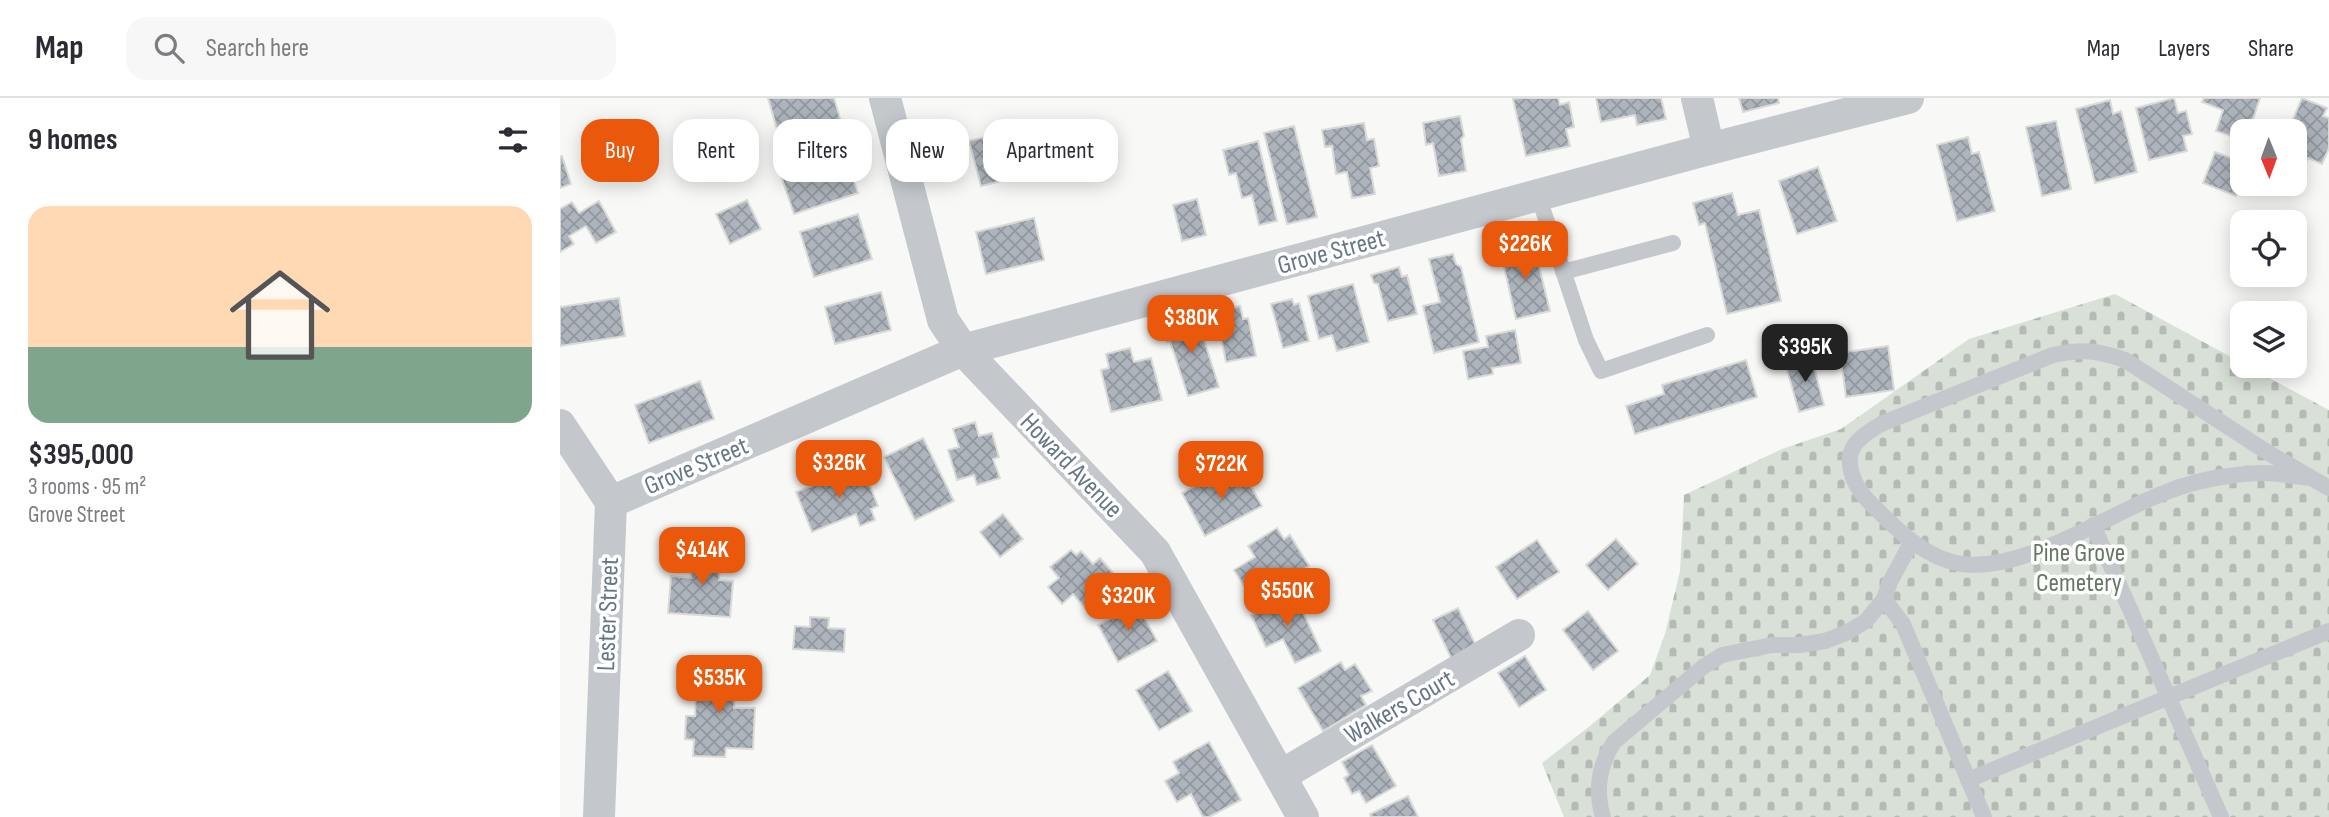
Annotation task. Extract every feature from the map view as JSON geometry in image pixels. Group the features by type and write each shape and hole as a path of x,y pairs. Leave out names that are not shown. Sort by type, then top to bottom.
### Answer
{"street":[{"name":"Howard Avenue","path":"885,98 943,320 963,350 1155,552 1303,817"},
{"path":"1697,98 1709,149"},
{"name":"Grove Street","path":"611,502 963,350 1908,98"},
{"path":"560,425 611,502"},
{"name":"Lester Street","path":"599,817 611,502"},
{"name":"Walkers Court","path":"1280,776 1519,635"}],"lane":[{"path":"1538,195 1586,340 1601,371 1707,335"},
{"path":"1563,272 1673,243"},
{"path":"2311,478 2262,473 2193,482 2157,494 2024,556 1980,565 1961,564 1936,557 1911,543 1856,485 1849,459 1853,445 1864,434 1881,424 2053,355 2075,350 2102,352 2124,360 2329,488"},
{"path":"2093,525 2221,817"},
{"path":"1604,817 1599,775 1605,756 1614,742 1703,667 1722,655 1772,645 1800,645 1825,640 1846,633 1866,621 1884,599 1911,543"},
{"path":"1884,599 1903,624 1984,817"},
{"path":"1969,780 2329,631"}],"green space":[{"name":"Pine Grove Cemetery","path":"2115,294 2230,356 2230,378 2269,378 2329,410 2329,817 1564,817 1542,763 1650,675 1665,634 1680,571 1684,495 1782,449 1841,429 1969,339"}],"building":[{"path":"768,98 834,98 840,119 774,119"},
{"path":"1558,98 1560,105 1569,102 1574,127 1566,129 1570,146 1526,156 1513,99"},
{"path":"1596,98 1661,98 1666,119 1637,125 1635,115 1601,122"},
{"path":"1739,98 1778,98 1779,103 1743,112"},
{"path":"2174,98 2178,113 2186,111 2192,134 2183,136 2187,151 2149,160 2136,108"},
{"path":"2204,98 2260,98 2253,119 2230,119 2230,136 2216,131 2223,110 2202,102"},
{"path":"2302,98 2327,108 2323,116 2329,118 2329,148 2322,164 2308,158 2307,160 2307,119 2293,119"},
{"path":"2110,100 2113,114 2121,111 2137,172 2095,183 2076,109"},
{"path":"1460,116 1466,171 1439,176 1433,143 1426,145 1423,123"},
{"path":"2056,121 2071,189 2042,196 2026,127"},
{"path":"1364,123 1367,140 1374,139 1379,166 1370,168 1375,194 1352,198 1347,172 1336,174 1332,146 1325,147 1322,130"},
{"path":"1294,126 1317,217 1287,224 1264,133"},
{"path":"983,137 983,182 997,182 981,186 969,141"},
{"path":"1968,137 1972,154 1979,152 1995,211 1957,221 1937,145"},
{"path":"1258,141 1277,221 1259,225 1252,195 1242,198 1236,173 1229,175 1223,150"},
{"path":"2215,152 2230,158 2230,194 2203,183"},
{"path":"562,156 571,184 560,188 560,157"},
{"path":"1818,167 1837,221 1797,234 1779,181"},
{"path":"783,182 854,182 858,193 794,214"},
{"path":"1732,193 1738,215 1759,210 1781,301 1727,314 1705,223 1699,225 1693,203"},
{"path":"1197,199 1206,235 1182,241 1173,205"},
{"path":"747,200 761,229 730,244 716,214"},
{"path":"599,201 616,232 596,243 586,226 569,236 574,244 560,252 560,209 572,202 579,213"},
{"path":"858,214 872,259 814,277 800,232"},
{"path":"1034,218 1044,260 986,274 976,232"},
{"path":"1533,242 1550,311 1516,319 1500,250"},
{"path":"1453,254 1456,264 1461,267 1479,342 1434,353 1423,306 1440,302 1429,259"},
{"path":"1399,267 1402,277 1407,275 1417,314 1388,321 1378,284 1374,283 1371,275"},
{"path":"1353,284 1369,342 1337,351 1332,335 1319,339 1308,296"},
{"path":"881,292 891,330 835,344 825,307"},
{"path":"619,298 625,336 560,346 560,307"},
{"path":"1292,299 1294,305 1299,303 1309,341 1283,348 1271,304"},
{"path":"1240,306 1243,319 1248,318 1256,356 1226,362 1216,312"},
{"path":"1196,315 1219,387 1188,396 1162,325"},
{"path":"1515,330 1521,363 1492,368 1493,374 1468,379 1463,351 1488,347 1486,336"},
{"path":"1888,346 1894,390 1846,397 1840,353"},
{"path":"1130,348 1134,362 1151,358 1162,400 1111,412 1101,370 1109,368 1106,354"},
{"path":"1811,356 1824,405 1799,412 1785,363"},
{"path":"1746,360 1757,397 1635,434 1626,406 1664,394 1662,385"},
{"path":"700,381 714,419 649,443 635,405"},
{"path":"975,422 979,436 992,433 999,457 993,459 1000,478 977,485 974,475 957,480 948,450 959,447 953,429"},
{"path":"923,438 954,501 915,520 884,457"},
{"path":"862,466 878,506 871,509 875,520 860,526 856,514 812,532 796,492"},
{"path":"1233,466 1242,485 1248,481 1262,506 1205,536 1182,493"},
{"path":"1003,514 1023,539 1000,557 980,532"},
{"path":"1277,528 1284,539 1290,535 1309,566 1253,600 1234,570 1255,557 1248,546"},
{"path":"1616,539 1638,564 1608,590 1586,565"},
{"path":"1537,540 1559,572 1517,599 1496,567"},
{"path":"693,546 721,548 719,580 733,581 730,617 668,613 671,576 691,578"},
{"path":"1071,550 1076,555 1081,551 1093,564 1100,558 1120,581 1086,609 1073,594 1062,604 1048,587 1059,578 1050,567"},
{"path":"1295,595 1321,651 1295,663 1283,639 1266,647 1251,615"},
{"path":"1137,604 1157,641 1118,662 1098,625"},
{"path":"1458,608 1478,650 1453,662 1433,620"},
{"path":"1588,611 1618,651 1593,670 1563,630"},
{"path":"810,617 829,618 828,628 845,629 844,652 793,649 795,626 810,627"},
{"path":"1525,656 1546,690 1519,707 1498,673"},
{"path":"1341,662 1345,670 1355,664 1372,691 1361,696 1366,705 1323,731 1298,688"},
{"path":"697,666 736,668 734,708 755,708 753,749 726,748 725,757 693,756 694,740 685,739 686,716 695,716"},
{"path":"1168,671 1192,711 1159,730 1136,690"},
{"path":"1209,742 1241,800 1209,817 1203,817 1191,794 1177,802 1165,781 1179,773 1173,762"},
{"path":"1372,745 1396,786 1366,803 1359,791 1352,794 1344,778 1349,775 1342,762"},
{"path":"1408,796 1418,817 1371,817 1370,814"}]}
